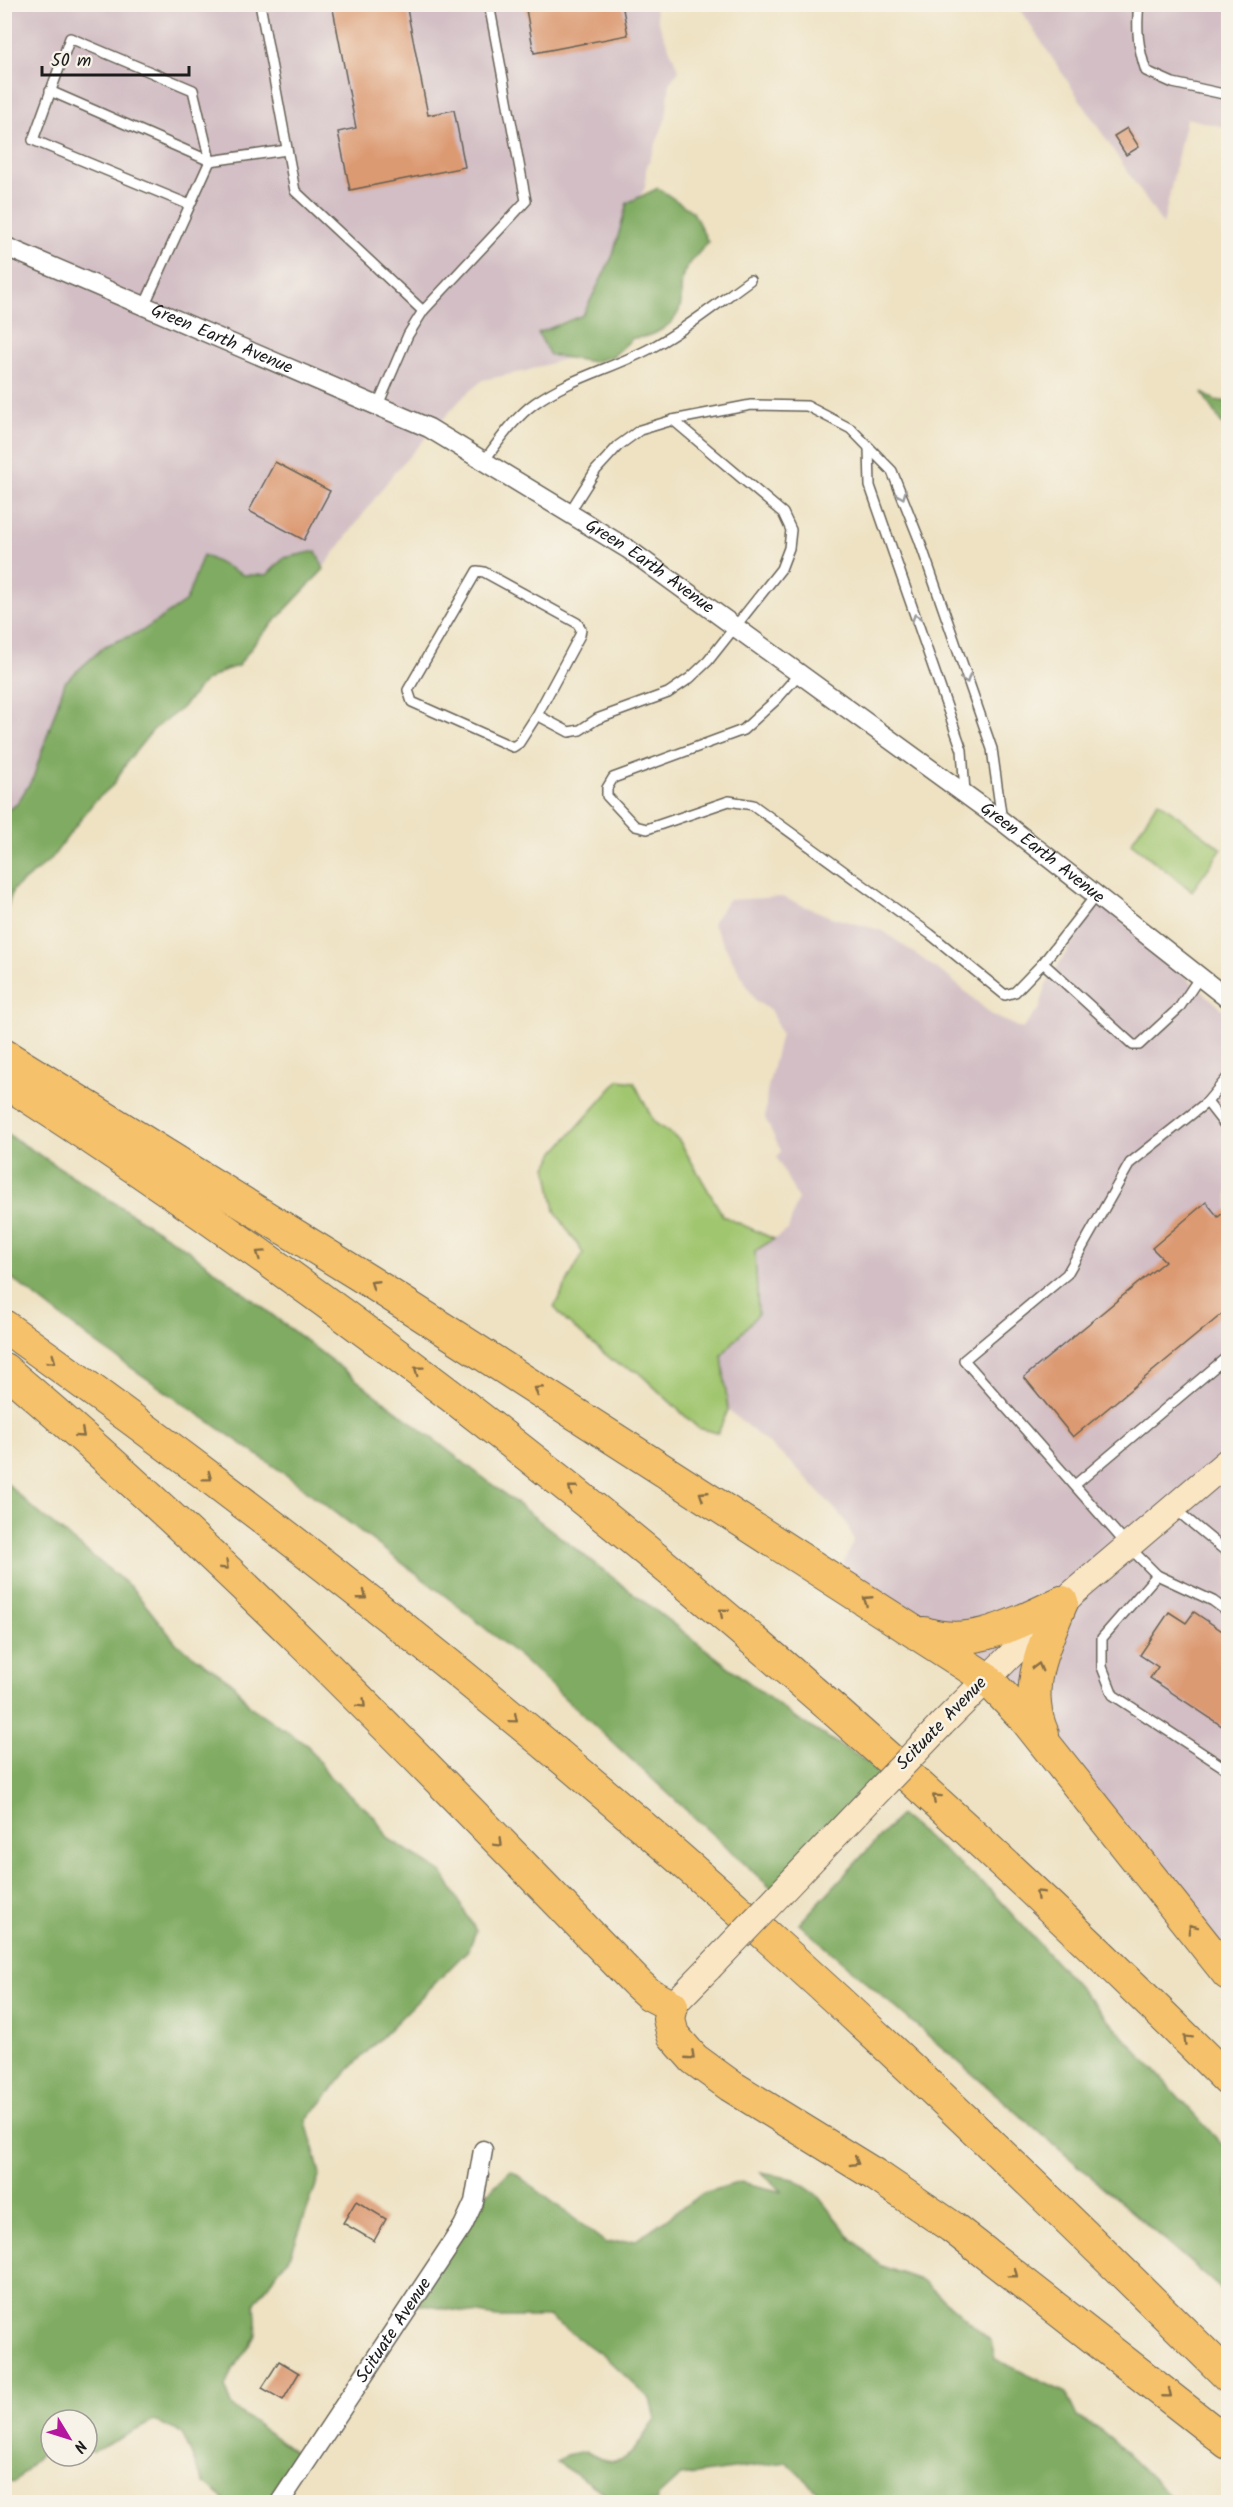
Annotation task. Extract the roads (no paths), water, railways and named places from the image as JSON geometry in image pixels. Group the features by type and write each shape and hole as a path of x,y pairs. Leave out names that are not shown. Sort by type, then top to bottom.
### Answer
{"highway":[{"path":"4,1055 369,1281 904,1623 986,1678 1017,1709 1228,1974"},
{"path":"4,1080 151,1177 313,1292 493,1426 659,1559 830,1704 979,1838 1228,2080"},
{"path":"4,1326 326,1566 614,1802 776,1944 890,2049 1228,2376"},
{"path":"4,1369 104,1454 207,1549 638,1984 649,1994 672,2006 669,2019 673,2035 694,2059 731,2086 934,2214 1150,2380 1228,2444"},
{"path":"904,1623 937,1637 972,1638 998,1630 1062,1602"},
{"path":"1059,1761 1039,1725 1033,1693 1037,1666 1062,1602"}],"main road":[{"name":"Scituate Avenue","path":"672,2006 986,1678 1062,1602 1228,1461"}],"street":[{"name":"Green Earth Avenue","path":"4,246 145,304 429,428 628,549 1002,821 1201,975 1228,999"},
{"name":"Scituate Avenue","path":"280,2502 464,2226 478,2184 483,2150"}],"lane":[{"path":"260,4 295,191 423,311"},
{"path":"378,405 408,335 423,311 526,201 489,4"},
{"path":"1139,4 1136,29 1138,48 1146,70 1173,83 1228,95"},
{"path":"145,304 190,205 210,161 193,90 70,38 33,140 190,205"},
{"path":"50,91 210,161 288,150"},
{"path":"484,461 508,429 535,403 554,391 654,346 750,280"},
{"path":"569,513 596,470 618,446 640,430 673,420 751,405 807,406 851,429 892,471 919,538 992,749 1002,821"},
{"path":"537,715 569,732 580,730 597,719 668,693 708,661 781,568 789,548 791,530 783,513 673,420"},
{"path":"869,448 870,486 962,750 965,795"},
{"path":"477,571 484,572 577,623 581,629 580,635 537,715 519,743 513,747 412,702 408,697 408,690 477,571"},
{"path":"799,674 776,700 743,730 613,778 607,788 607,796 635,826 647,828 729,801 753,805 930,934 1005,994 1015,992 1043,963 1096,895"},
{"path":"1043,963 1133,1045 1139,1046 1179,1008 1201,975"},
{"path":"1228,1077 1207,1102 1130,1163 1067,1274 964,1360 1076,1484 1127,1545 1157,1575 1213,1601 1228,1612"},
{"path":"1207,1102 1228,1128"},
{"path":"1076,1484 1228,1356"},
{"path":"1172,1507 1228,1553"},
{"path":"1157,1575 1102,1638 1102,1667 1113,1695 1228,1770"}]}
